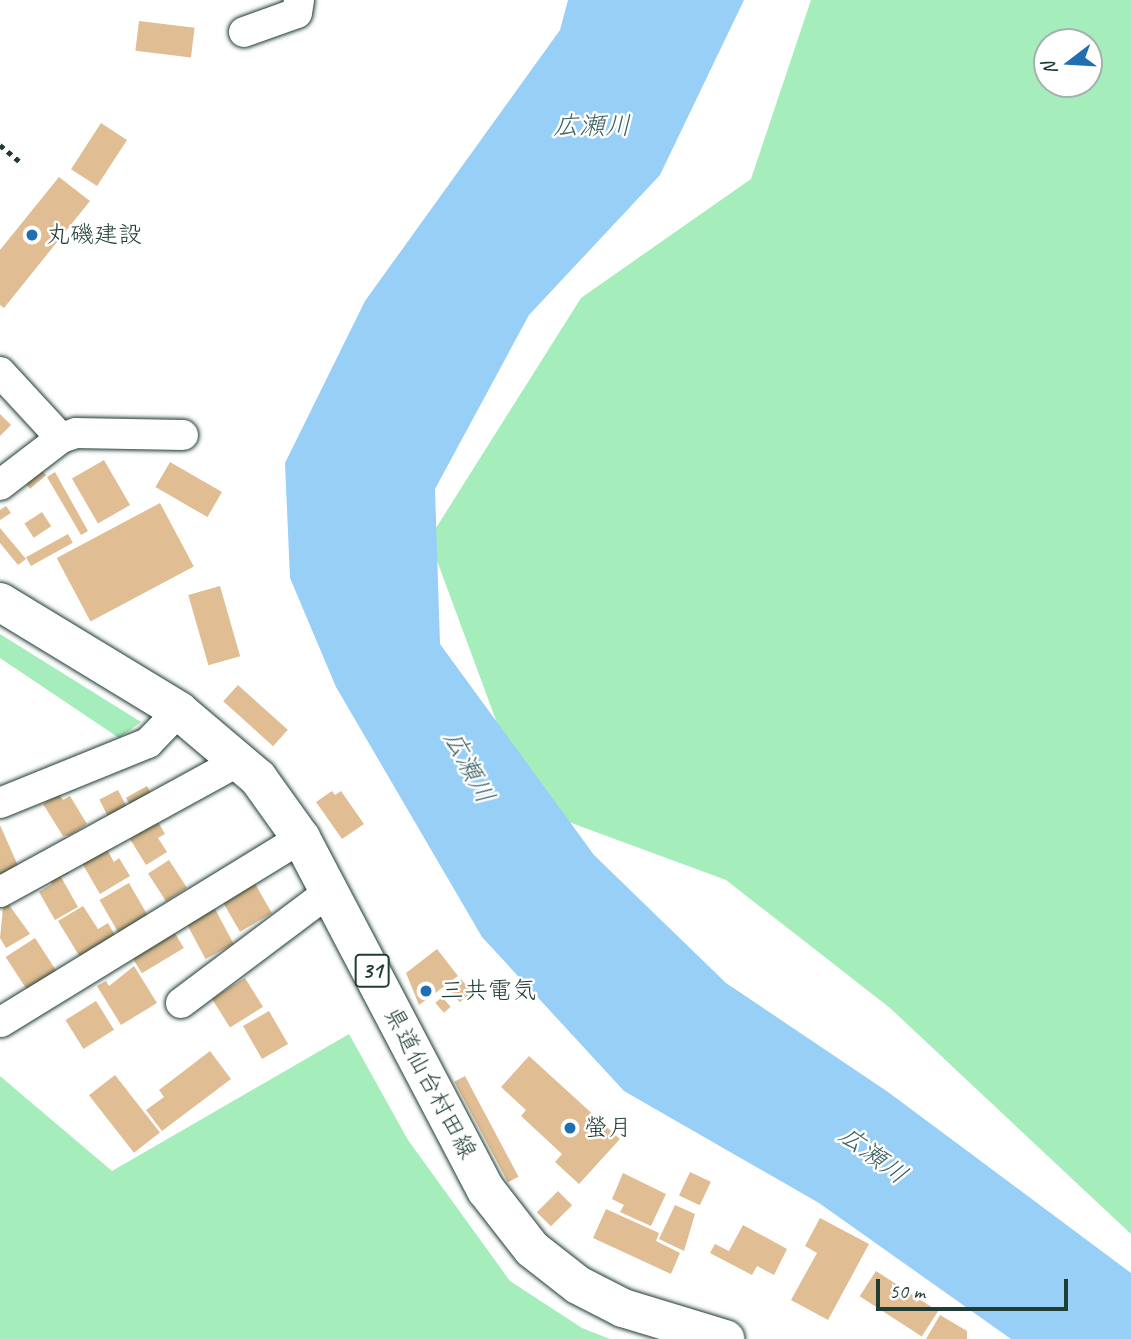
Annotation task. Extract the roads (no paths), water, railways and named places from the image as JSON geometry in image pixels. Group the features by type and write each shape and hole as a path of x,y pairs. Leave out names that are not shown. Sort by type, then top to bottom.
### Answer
{"main road":[{"name":"県道仙台村田線","path":"0,601 179,711 241,760 275,799 301,838 330,891 486,1190 532,1249 578,1285 623,1308 726,1339"}],"street":[{"path":"244,32 298,13 299,0"},
{"path":"0,372 61,438"},
{"path":"0,485 61,438 76,433 183,435"},
{"path":"0,803 148,743 179,711"},
{"path":"0,892 241,760"},
{"path":"1,1022 301,838"},
{"path":"181,1003 330,891"}],"water":[{"name":"広瀬川","path":"568,0 744,0 660,175 529,315 435,489 440,644 594,855 726,983 888,1092 1131,1273 1131,1339 1011,1339 819,1203 624,1091 482,937 336,687 290,578 285,463 365,301 560,30"}],"place":[{"name":"丸磯建設","path":"32,235"},
{"name":"三共電気","path":"426,991"},
{"name":"螢月","path":"570,1128"}]}
